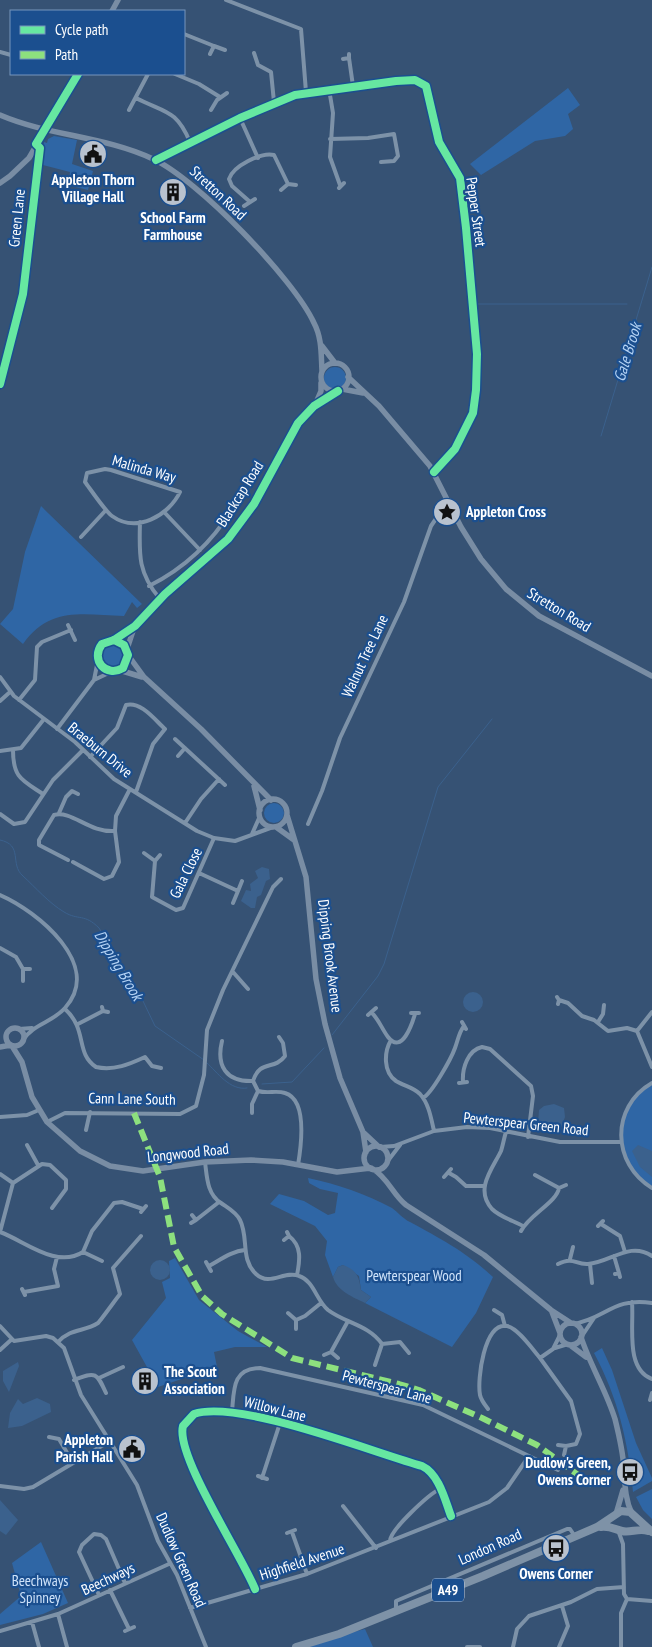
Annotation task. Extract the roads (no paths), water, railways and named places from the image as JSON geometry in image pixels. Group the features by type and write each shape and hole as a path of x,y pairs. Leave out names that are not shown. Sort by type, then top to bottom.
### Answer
{"highway":[{"path":"617,1529 614,1523 616,1515 624,1510 632,1514 634,1524 629,1530"},
{"name":"A49","path":"632,1514 652,1532"},
{"name":"London Road","path":"296,1647 339,1634 483,1576 574,1535 597,1527 616,1515"},
{"name":"London Road","path":"597,1527 617,1529"},
{"name":"A49","path":"617,1529 640,1529 652,1532"}],"street":[{"path":"226,0 301,29 306,92"},
{"path":"185,34 225,50"},
{"path":"210,54 214,46"},
{"path":"254,53 258,65 267,69 273,77 274,102"},
{"path":"343,59 349,56 353,86"},
{"path":"0,183 23,164 76,75"},
{"path":"129,110 148,75"},
{"path":"177,75 199,84 220,97"},
{"name":"Pepper Street","path":"156,160 274,102 306,92 415,80 426,86 439,142 460,178 475,327 476,390 473,413 462,438 447,460 434,472"},
{"path":"329,89 333,113 330,157 341,186"},
{"path":"210,110 220,97 227,93"},
{"path":"136,98 176,117 190,142"},
{"name":"Stretton Road","path":"0,115 45,130 102,142 156,160 198,189 270,263 308,311 315,323 321,344 322,371"},
{"path":"240,118 258,158"},
{"path":"330,139 368,138 394,134 399,158 394,161 381,162"},
{"name":"Green Lane","path":"0,384 22,294 40,148 36,144"},
{"path":"249,201 232,186 229,178 235,170 258,158 274,155 288,184"},
{"path":"281,190 288,184 296,185"},
{"path":"244,206 249,201 255,199"},
{"name":"Stretton Road","path":"321,344 335,363"},
{"path":"335,363 343,366 348,377 340,390 330,390 322,382 322,371 328,365 335,363"},
{"name":"Stretton Road","path":"348,377 387,414 434,472 481,559 502,584 524,605 561,629 652,676"},
{"name":"Blackcap Road","path":"114,640 134,626 160,599 228,539 254,504 298,424 314,406 320,394 322,382"},
{"name":"Stretton Road","path":"340,390 353,390 369,396"},
{"name":"Blackcap Road","path":"314,406 340,390"},
{"name":"Malinda Way","path":"106,510 85,482 87,473 111,470 180,492 173,505 165,513"},
{"name":"Walnut Tree Lane","path":"308,824 322,791 340,738 404,602 431,526 444,507 450,503"},
{"path":"149,586 175,571 200,550 213,537 234,506"},
{"path":"81,537 106,510 118,519 140,522 165,513 200,550"},
{"path":"140,522 140,562 149,586 160,599"},
{"path":"68,625 75,640"},
{"name":"Blackcap Road","path":"128,652 134,626"},
{"path":"19,700 35,680 35,653 37,647 42,642 71,630"},
{"path":"57,729 94,680 98,660 97,653 102,644 114,640 121,643 144,677 201,728 254,784 272,800 283,803 287,815 283,822 274,827"},
{"path":"94,680 116,671 126,664 128,652"},
{"path":"98,660 104,668 144,677"},
{"name":"Braeburn Drive","path":"0,677 10,692 57,729 114,779 185,823 214,838 235,841 274,827"},
{"path":"0,701 10,692"},
{"path":"90,757 112,736 120,722 126,705 133,704 144,710 165,729 151,747 143,778 136,792"},
{"path":"0,751 13,750 23,746 44,719"},
{"path":"175,739 225,785"},
{"path":"178,756 185,748"},
{"path":"13,750 14,766 17,775 43,794"},
{"path":"0,814 14,824 23,823 59,773 82,750"},
{"path":"185,823 201,799 219,779"},
{"path":"254,784 263,822 294,840"},
{"path":"78,794 72,791 66,797 59,813 51,817 39,843 42,848 104,879 112,876 118,862 115,831 118,813 130,789"},
{"path":"252,834 264,803 272,800"},
{"path":"59,813 67,815 98,831 115,831"},
{"name":"Dipping Brook Avenue","path":"287,815 309,890 316,979 326,1024 340,1078 363,1132 365,1153"},
{"name":"Gala Close","path":"155,861 152,897 176,910 183,908 214,838"},
{"path":"144,853 155,861 160,855"},
{"path":"199,873 238,891"},
{"name":"Cann Lane South","path":"47,1122 61,1114 90,1112 167,1115 186,1113 196,1106 205,1067 207,1030 273,887 281,879"},
{"path":"233,903 242,881"},
{"path":"0,895 21,907 38,920 73,958 78,971 78,982 73,997 65,1009 34,1028 17,1046 0,1047"},
{"path":"0,948 16,957 23,969 23,981"},
{"path":"23,969 30,969"},
{"path":"233,972 248,989"},
{"path":"558,1000 565,1001 582,1016 598,1022 611,1031 627,1028 638,1031"},
{"path":"598,1022 604,1014 604,1005"},
{"path":"376,1008 370,1014 392,1040 400,1041 405,1038 415,1013"},
{"path":"65,1009 78,1024 84,1055 96,1067 110,1068 131,1064 145,1057 152,1066 161,1068"},
{"path":"78,1024 104,1010"},
{"path":"638,1031 652,1012"},
{"path":"423,1098 433,1090 439,1075 449,1061 464,1026"},
{"path":"0,1042 10,1030 34,1028"},
{"path":"19,1029 22,1033 23,1041"},
{"path":"638,1031 652,1067"},
{"path":"6,1034 6,1039 11,1046"},
{"path":"258,1091 253,1081 256,1073 263,1066 275,1064 284,1056 283,1043 279,1037"},
{"path":"392,1040 386,1057 390,1075 397,1081 412,1088 423,1098 434,1131"},
{"name":"Longwood Road","path":"23,1041 22,1062 28,1085 39,1110 47,1122 80,1152 110,1166 143,1171 205,1162 251,1160 298,1165 329,1172 372,1169"},
{"path":"222,1041 219,1056 223,1069 236,1079 253,1081"},
{"name":"Longwood Road","path":"11,1046 22,1062"},
{"path":"463,1083 465,1064 473,1051 482,1047 490,1049 531,1086 533,1096 528,1137"},
{"path":"652,1084 636,1096 628,1108 623,1122 621,1142 629,1166 636,1176 652,1188"},
{"path":"252,1113 252,1104 258,1091"},
{"path":"258,1091 287,1093 299,1106 300,1145 298,1165"},
{"path":"0,1117 27,1115 39,1110"},
{"path":"86,1130 90,1112"},
{"name":"Pewterspear Green Road","path":"380,1147 401,1144 434,1131 477,1127 528,1137 580,1143 621,1142"},
{"name":"Dipping Brook Avenue","path":"363,1132 380,1147"},
{"path":"506,1132 500,1152 488,1172 485,1186 487,1200 493,1210 522,1229 530,1217 542,1210 557,1194 559,1188 566,1185"},
{"path":"372,1169 380,1168 386,1163 401,1144"},
{"path":"26,1145 38,1165"},
{"path":"350,1170 373,1146 380,1147 386,1151 388,1184"},
{"path":"365,1153 365,1161 406,1205 484,1255 551,1310 579,1327 589,1361 604,1390 615,1420 622,1453 624,1485 632,1514"},
{"path":"205,1162 209,1187 218,1202 235,1213 241,1222 248,1263 262,1278 269,1279 288,1274 297,1275 310,1284 321,1304 368,1331 382,1344 400,1342 409,1353"},
{"path":"52,1208 66,1189 66,1180 50,1165 38,1165 13,1183 0,1232 12,1236 36,1250 57,1257 68,1258 83,1252 92,1231 114,1203 122,1202 143,1209"},
{"path":"444,1177 450,1171 466,1186 485,1186"},
{"path":"0,1174 13,1183"},
{"path":"535,1174 559,1188"},
{"path":"191,1223 218,1202"},
{"path":"192,1215 196,1220"},
{"path":"601,1223 620,1236 625,1252"},
{"path":"284,1240 288,1234 295,1242 299,1251 297,1275"},
{"path":"0,1326 12,1339 19,1341 46,1336 58,1342 70,1332 97,1323 122,1294 113,1268 141,1236"},
{"path":"570,1259 573,1247"},
{"path":"212,1271 208,1264 221,1261 230,1254 245,1250"},
{"path":"558,1264 570,1259 590,1264 625,1252 638,1250 652,1256"},
{"path":"83,1252 102,1261"},
{"path":"614,1256 618,1274"},
{"path":"24,1292 60,1286 54,1269 57,1257"},
{"path":"590,1264 592,1283"},
{"path":"632,1302 635,1361 641,1373 652,1379"},
{"path":"553,1349 564,1326 596,1316 614,1306 632,1302 652,1303"},
{"path":"296,1320 321,1304"},
{"path":"494,1310 502,1315 505,1326 518,1333 540,1358 565,1391 575,1412 580,1437 576,1444 558,1445"},
{"path":"551,1310 562,1340 589,1361"},
{"path":"288,1313 296,1320 296,1329"},
{"path":"540,1358 553,1349 578,1342 596,1316"},
{"path":"324,1355 331,1352 348,1321"},
{"path":"488,1409 483,1406 480,1392 481,1360 494,1332 505,1326"},
{"path":"0,1350 12,1339"},
{"name":"Dudlow Green Road","path":"58,1342 68,1357 74,1380 87,1406 137,1485 158,1541 169,1564 177,1575 206,1647"},
{"path":"375,1365 382,1344"},
{"path":"331,1352 338,1358"},
{"path":"99,1378 123,1367"},
{"name":"Pewterspear Lane","path":"232,1412 234,1392 239,1375 248,1368 260,1368 423,1405 558,1470"},
{"path":"74,1380 88,1374 95,1374 106,1393"},
{"path":"650,1400 652,1394"},
{"name":"Willow Lane","path":"255,1589 234,1546 210,1507 182,1433 184,1422 194,1414 232,1412 280,1423 425,1468 430,1472 440,1489"},
{"path":"262,1478 280,1423"},
{"path":"49,1437 58,1440 73,1463"},
{"path":"0,1486 24,1490 34,1488 110,1441"},
{"path":"564,1455 566,1446"},
{"name":"Highfield Avenue","path":"190,1608 307,1574 376,1548 496,1498 507,1488 529,1456"},
{"path":"616,1515 624,1485"},
{"path":"440,1489 451,1516"},
{"name":"Highfield Avenue","path":"390,1541 393,1532 430,1496 440,1489"},
{"path":"343,1506 376,1548"},
{"path":"617,1529 622,1544 624,1587 627,1599 621,1613 621,1647"},
{"path":"622,1544 629,1530"},
{"path":"291,1532 307,1574"},
{"path":"99,1595 79,1552 82,1544 94,1534 102,1534 106,1539 125,1583"},
{"name":"Beechways","path":"0,1631 58,1614 169,1564"},
{"path":"513,1647 517,1629 523,1620 562,1606 595,1590 624,1587"},
{"path":"110,1590 129,1629"},
{"path":"627,1599 634,1602 652,1601"},
{"path":"559,1647 568,1623 562,1606"},
{"path":"58,1614 67,1647"},
{"path":"32,1622 39,1647"},
{"path":"467,1647 480,1647"}],"waterway":[{"name":"Gale Brook","path":"601,436 652,267"},
{"path":"478,304 627,304"},
{"name":"Dipping Brook","path":"332,1035 378,976 384,964 438,787 492,719"},
{"name":"Dipping Brook","path":"0,840 12,846 19,871 48,900 69,915 89,920 99,928 143,1001 155,1026 204,1060"},
{"name":"Dipping Brook","path":"262,1084 292,1082 324,1048"},
{"name":"Dipping Brook","path":"207,1063 230,1084 235,1087 247,1088"}],"place":[{"name":"Appleton Thorn Village Hall","path":"93,154"},
{"name":"School Farm Farmhouse","path":"173,192"},
{"name":"Appleton Cross","path":"447,512"},
{"name":"The Scout Association","path":"145,1381"},
{"name":"Appleton Parish Hall","path":"132,1449"},
{"name":"Dudlow's Green, Owens Corner","path":"630,1472"},
{"name":"Owens Corner","path":"556,1548"}],"park label":[{"name":"Pewterspear Wood","path":"414,1276"},
{"name":"Beechways Spinney","path":"40,1590"}]}
